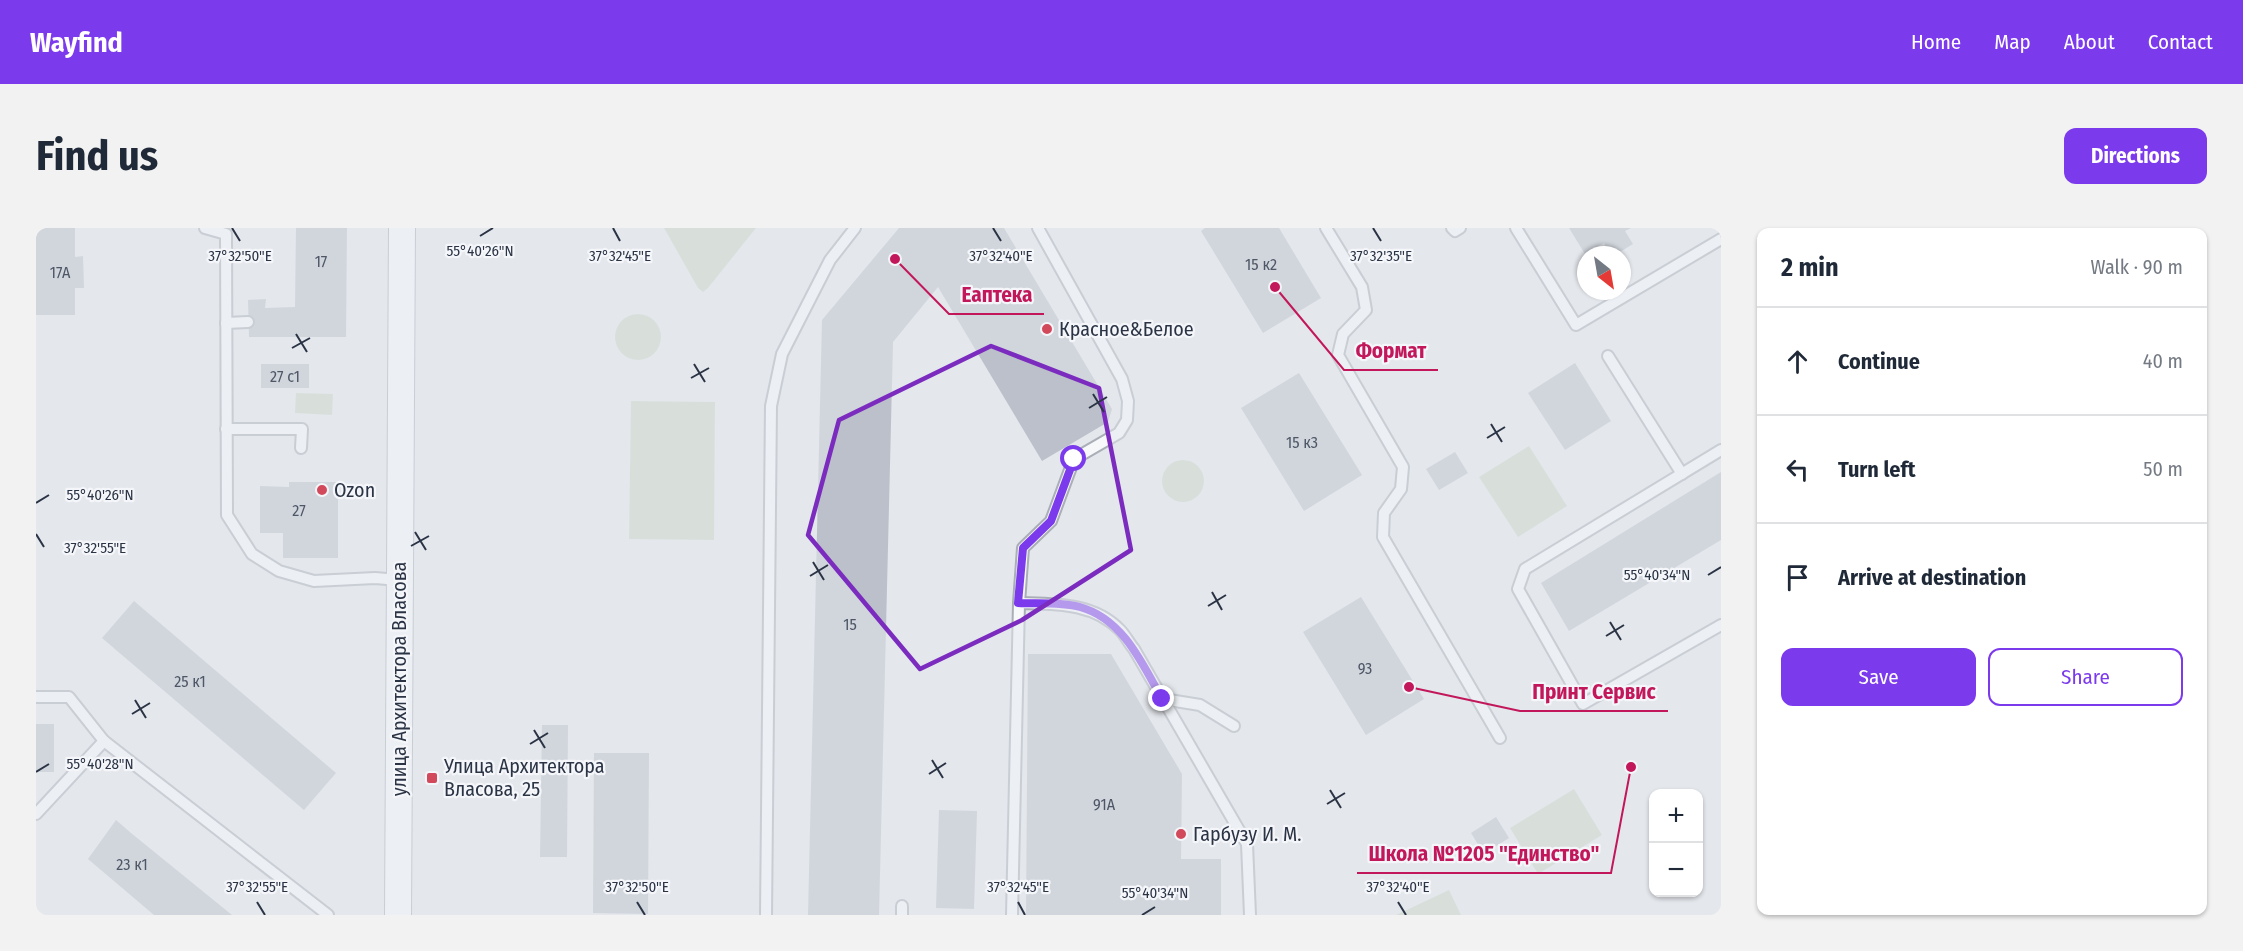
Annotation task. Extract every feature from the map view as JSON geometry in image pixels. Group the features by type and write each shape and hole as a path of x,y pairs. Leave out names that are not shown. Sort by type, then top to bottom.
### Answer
{"street":[{"name":"улица Архитектора Власова","path":"398,915 402,228"}],"lane":[{"path":"205,228 226,234 226,515 252,554 279,571 314,581 375,578 400,580"},
{"path":"766,915 771,406 782,354 830,260 855,228"},
{"path":"1012,915 1018,603 1023,548 1051,521 1074,459 1119,433 1127,420 1128,400 1122,379 1038,228"},
{"path":"1326,228 1362,287 1366,310 1343,334 1338,355 1403,467 1401,489 1384,513 1383,537 1500,738"},
{"path":"1452,228 1455,231 1460,228"},
{"path":"1516,228 1576,325 1721,239"},
{"path":"226,323 248,322"},
{"path":"1608,356 1682,474"},
{"path":"226,429 302,429 301,448"},
{"path":"1721,450 1525,569 1518,590 1583,704 1721,625"},
{"path":"1018,603 1080,607 1119,629 1134,649 1247,844 1250,915"},
{"path":"36,697 69,697 104,741 328,915"},
{"path":"1162,699 1200,705 1234,726"},
{"path":"36,814 104,741"}],"highlighted area":[{"path":"991,346 1099,388 1131,550 1022,620 920,669 808,535 839,420"}],"green space":[{"path":"664,228 756,228 703,292 698,288"},
{"path":"638,314 654,321 661,337 654,353 638,360 622,353 615,337 622,321"},
{"path":"296,393 333,394 332,415 295,413"},
{"path":"631,401 715,402 714,540 629,539"},
{"path":"1529,446 1567,506 1518,537 1479,477"},
{"path":"1183,460 1198,466 1204,481 1198,496 1183,502 1168,496 1162,481 1168,466"},
{"path":"1574,789 1602,835 1538,874 1510,828"},
{"path":"1449,890 1461,915 1396,915"}],"building":[{"path":"36,228 75,228 75,257 83,256 84,288 75,288 75,315 36,315"},
{"path":"296,228 347,228 346,337 249,337 248,300 266,299 265,308 295,307"},
{"path":"899,228 1004,228 1112,409 1108,422 1042,461 938,287 893,342 879,915 808,915 822,320"},
{"path":"1205,228 1279,228 1321,298 1263,333 1201,231"},
{"path":"1569,228 1631,228 1625,231 1633,244 1630,246 1606,246 1604,243 1599,246 1580,246"},
{"path":"1575,363 1611,421 1565,450 1528,393"},
{"path":"261,364 309,364 309,388 261,388"},
{"path":"1299,373 1362,475 1304,511 1241,408"},
{"path":"1455,452 1468,473 1439,490 1426,469"},
{"path":"1721,472 1721,540 1569,631 1541,583"},
{"path":"289,482 338,482 338,558 283,558 283,533 260,533 260,486 289,487"},
{"path":"1361,597 1424,699 1366,735 1303,632"},
{"path":"134,601 336,773 304,810 102,638"},
{"path":"1028,654 1111,654 1182,774 1181,859 1221,859 1221,915 1026,915"},
{"path":"36,724 54,724 54,772 36,772"},
{"path":"542,725 568,725 567,857 540,857"},
{"path":"594,753 649,753 648,914 593,913"},
{"path":"939,810 977,811 974,909 936,908"},
{"path":"1496,817 1509,838 1484,854 1471,833"},
{"path":"116,820 232,915 154,915 88,859"}],"place":[{"name":"Еаптека","path":"895,259"},
{"name":"Формат","path":"1275,287"},
{"name":"Красное&Белое","path":"1047,329"},
{"name":"Ozon","path":"322,490"},
{"name":"Принт Сервис","path":"1409,687"},
{"name":"Школа №1205 \"Единство\"","path":"1631,767"},
{"name":"Улица Архитектора Власова, 25","path":"432,778"},
{"name":"Гарбузу И. М.","path":"1181,834"}],"route":[{"path":"1074,459 1051,521 1023,548 1018,603 1080,607 1119,629 1134,649 1162,699"}]}
